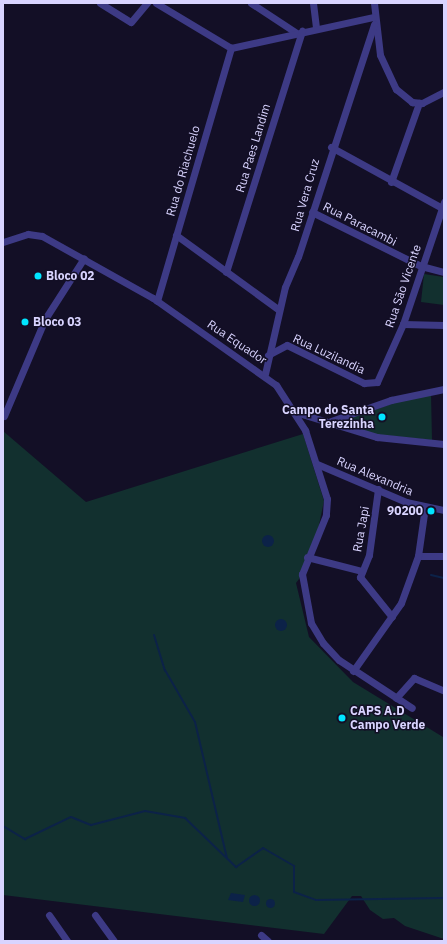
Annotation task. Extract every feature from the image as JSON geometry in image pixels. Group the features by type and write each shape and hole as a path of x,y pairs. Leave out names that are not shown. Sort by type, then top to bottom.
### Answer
{"street":[{"path":"100,3 131,22 147,3"},
{"path":"156,3 231,48 316,28 373,20"},
{"path":"251,3 299,32"},
{"path":"313,3 316,28"},
{"path":"374,3 373,20 390,82 404,96 419,103"},
{"name":"Rua Vera Cruz","path":"265,374 278,309 312,212 331,147 373,20"},
{"name":"Rua Paes Landim","path":"226,272 299,32"},
{"name":"Rua do Riachuelo","path":"157,300 231,48"},
{"path":"391,182 419,103 444,92"},
{"path":"331,147 391,182 443,205"},
{"name":"Rua São Vicente","path":"380,377 403,324 421,266 443,205"},
{"name":"Rua Paracambi","path":"312,212 421,266 444,272"},
{"name":"Rua Equador","path":"3,242 36,234 84,258 157,300 265,374 294,412 317,464 328,507 307,557 301,582 311,622 323,643 353,671 412,708"},
{"path":"176,235 278,309"},
{"path":"4,416 45,320 84,258"},
{"path":"403,324 444,325"},
{"name":"Rua Luzilandia","path":"268,355 277,348 287,345 369,384 380,377"},
{"path":"331,421 398,398 444,389"},
{"path":"294,412 331,421 377,437 444,444"},
{"name":"Rua Alexandria","path":"317,464 425,507 444,510"},
{"name":"Rua Japi","path":"362,571 369,555 378,489"},
{"name":"Rua Alexandria","path":"353,671 392,617 409,583 418,556 425,507"},
{"path":"418,556 444,556"},
{"path":"307,557 362,571 360,577 364,587 392,617"},
{"path":"396,698 414,678 444,691"},
{"path":"49,915 67,941"},
{"path":"95,915 114,941"},
{"path":"261,935 268,941"}],"green space":[{"path":"424,274 444,277 444,305 421,302"},
{"path":"431,394 432,440 373,434 343,421 417,395"},
{"path":"3,431 86,502 303,434 324,501 311,563 296,583 309,637 353,682 443,737 444,939 405,926 394,918 383,919 370,910 361,896 352,896 324,934 3,895"}],"water":[{"path":"266,535 270,535 274,541 270,547 266,547 262,543 262,539"},
{"path":"279,619 283,619 287,625 283,631 279,631 275,627 275,623"},
{"path":"231,893 245,895 243,902 228,900"},
{"path":"252,895 256,895 258,896 258,904 252,905 249,902 249,898"},
{"path":"270,898 275,903 270,908 265,903"}],"waterway":[{"path":"431,575 444,578"},
{"path":"154,635 165,670 195,722 227,858"},
{"path":"3,826 25,839 71,817 91,825 145,811 185,818 236,867 263,848 294,866 294,892 316,900 444,898"}],"place":[{"name":"Bloco 02","path":"38,276"},
{"name":"Bloco 03","path":"25,322"},
{"name":"Campo do Santa Terezinha","path":"382,417"},
{"name":"90200","path":"431,511"},
{"name":"CAPS A.D Campo Verde","path":"342,718"}]}
